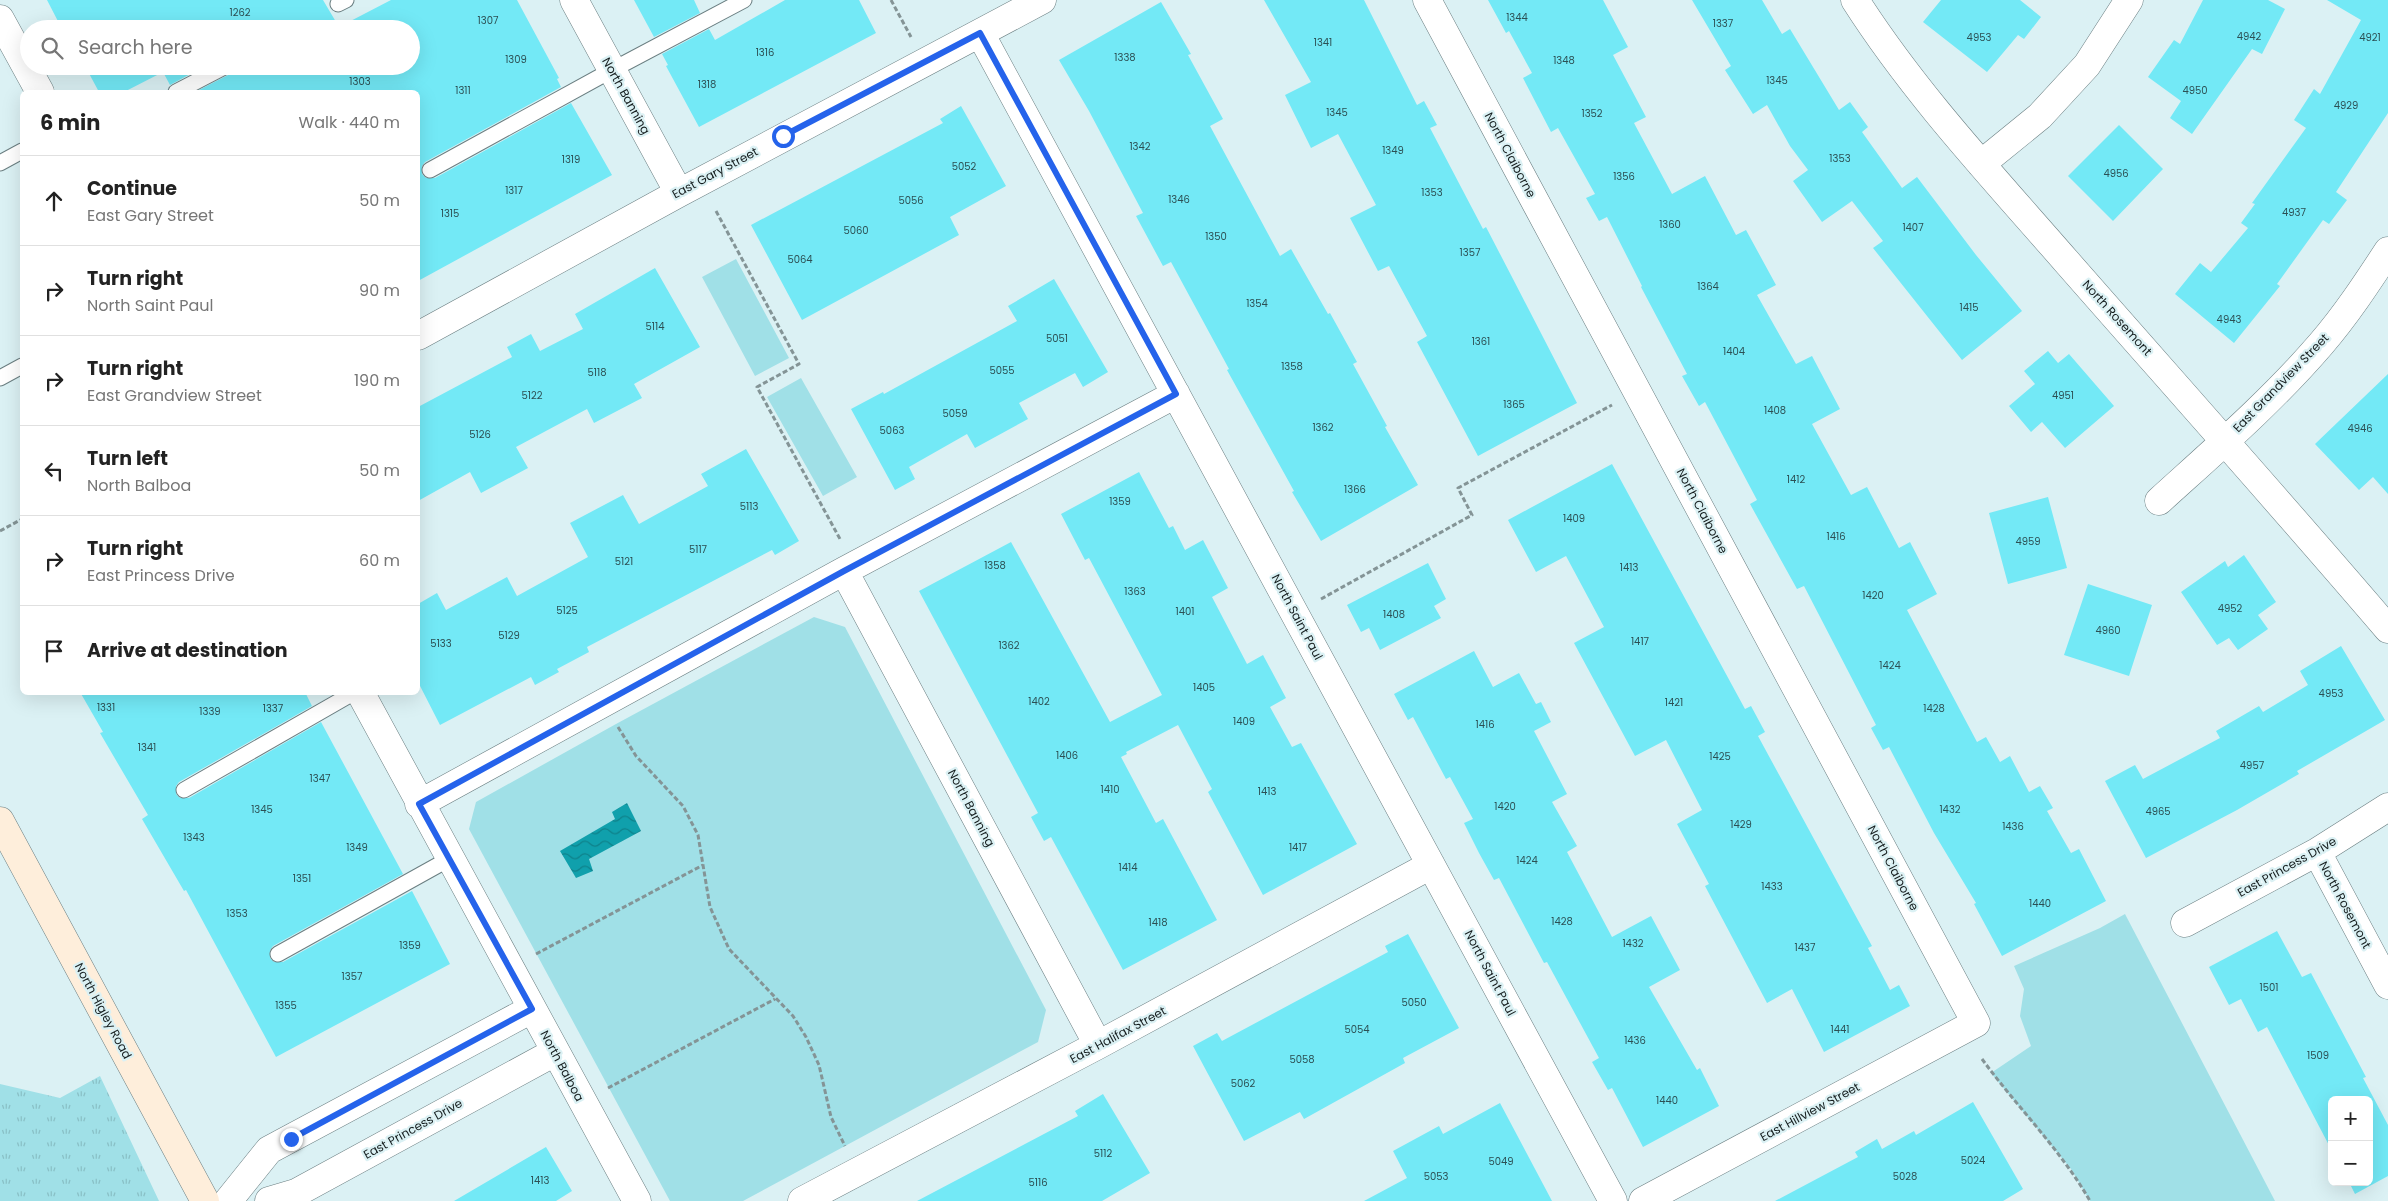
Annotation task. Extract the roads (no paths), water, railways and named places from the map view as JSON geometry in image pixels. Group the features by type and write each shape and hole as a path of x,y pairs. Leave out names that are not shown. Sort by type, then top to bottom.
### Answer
{"main road":[{"name":"North Higley Road","path":"0,821 205,1201"}],"street":[{"name":"North Banning","path":"574,0 679,193"},
{"name":"East Gary Street","path":"420,335 679,193 1042,0"},
{"name":"North Claiborne","path":"1427,0 1976,1023"},
{"name":"North Rosemont","path":"1855,0 1908,74 1981,164 2388,628"},
{"path":"1981,164 2040,116 2087,65 2129,0"},
{"path":"0,19 20,56"},
{"name":"North Saint Paul","path":"980,33 1613,1201"},
{"path":"31,75 39,90"},
{"name":"East Grandview Street","path":"2158,501 2272,395 2321,344 2365,287 2388,251"},
{"path":"419,804 844,571 1176,394"},
{"name":"North Banning","path":"844,571 1098,1045"},
{"name":"North Balboa","path":"362,695 448,858 555,1052 631,1199"},
{"name":"East Princess Drive","path":"2185,924 2316,852 2388,807"},
{"name":"North Rosemont","path":"2316,852 2388,985"},
{"name":"East Halifax Street","path":"802,1201 1098,1045 1431,864"},
{"path":"228,1201 269,1150 532,1009"},
{"name":"East Hillview Street","path":"1643,1201 1976,1023"},
{"name":"East Princess Drive","path":"269,1201 296,1193 555,1052"}],"lane":[{"path":"430,170 744,0"},
{"path":"180,90 209,75"},
{"path":"0,163 20,152"},
{"path":"0,378 20,367"},
{"path":"184,790 350,695"},
{"path":"278,954 448,858"}],"water":[{"path":"627,803 641,831 589,859 593,871 576,878 560,851 615,819 612,812"}]}
